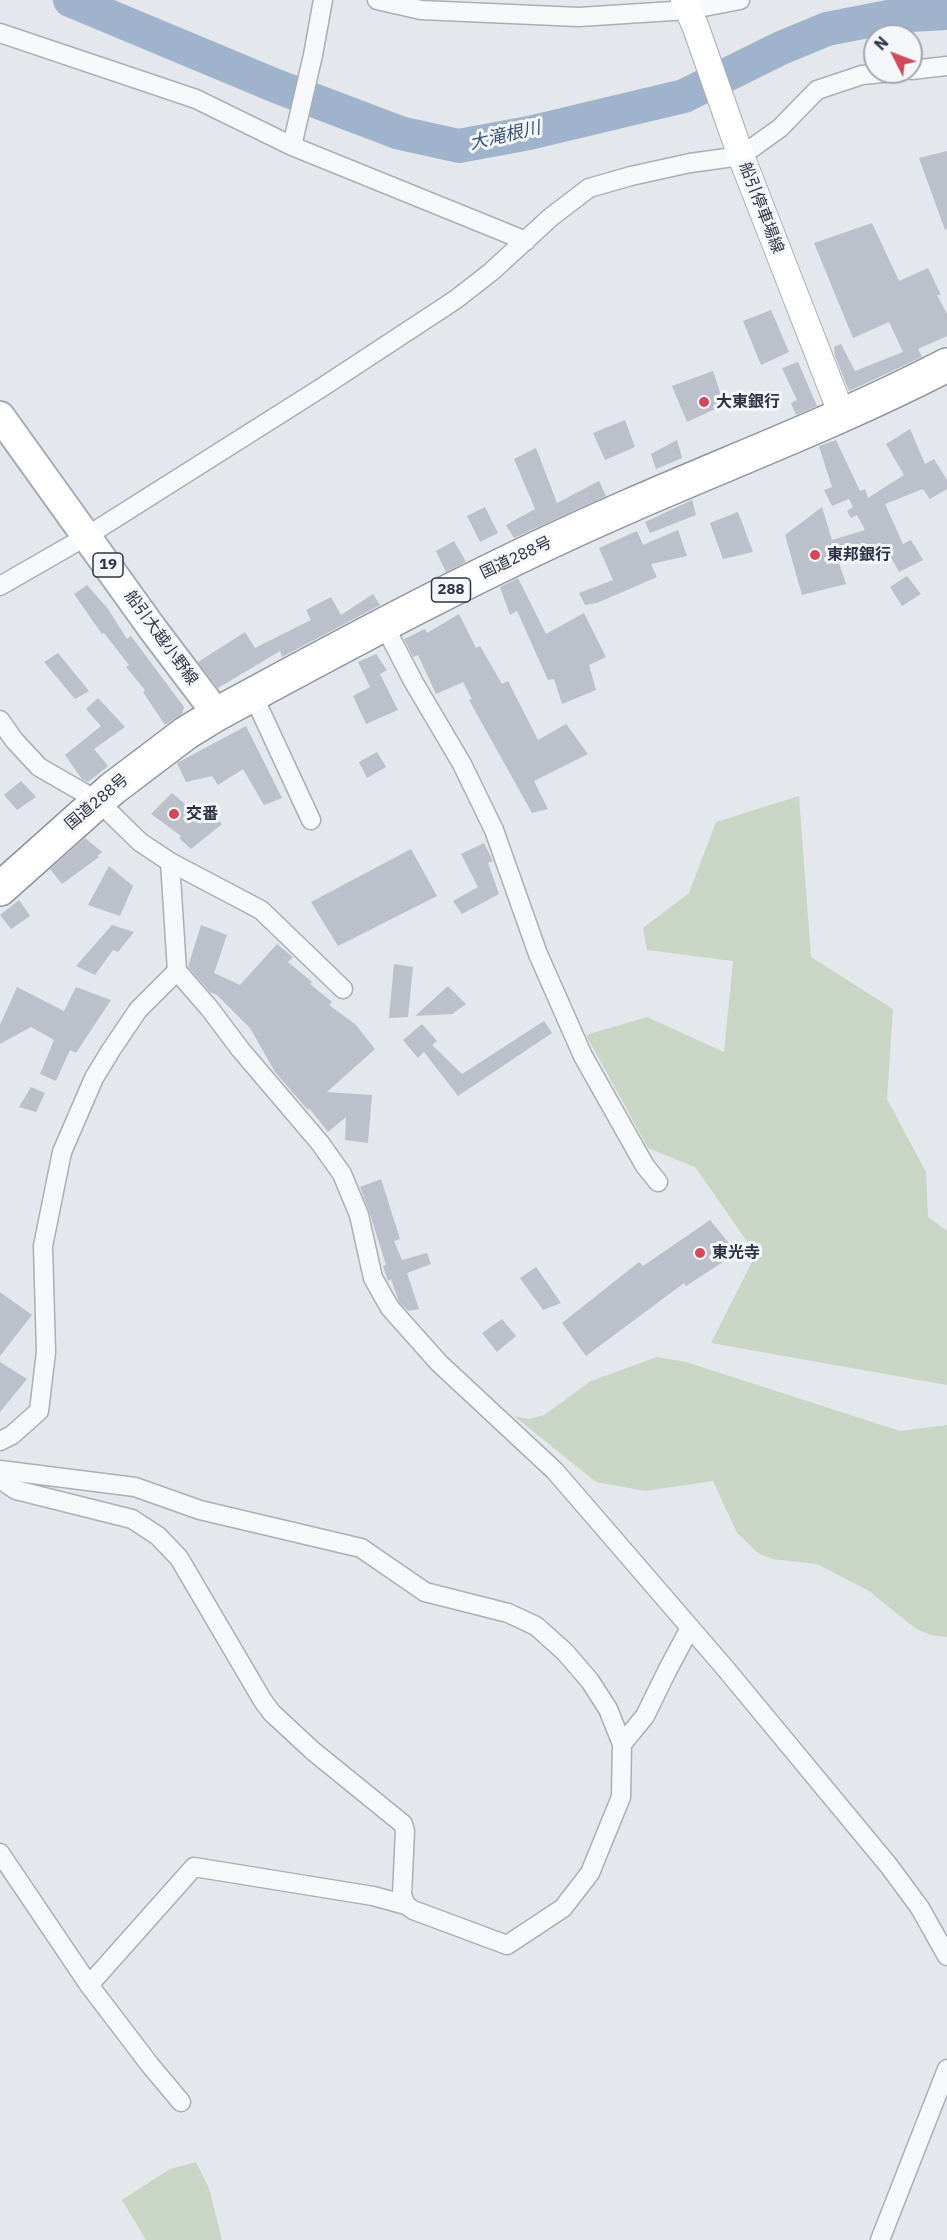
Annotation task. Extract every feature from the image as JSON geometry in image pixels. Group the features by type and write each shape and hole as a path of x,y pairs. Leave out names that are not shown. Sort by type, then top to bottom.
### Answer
{"highway":[{"name":"国道288号","path":"0,889 98,801 146,762 217,714 475,577 553,540 842,415 947,365"}],"main road":[{"name":"船引停車場線","path":"689,13 737,145 842,415"},
{"name":"船引大越小野線","path":"0,416 152,628 217,714"}],"street":[{"path":"292,146 313,55 322,0"},
{"path":"377,0 421,10 579,17 689,13 740,0"},
{"path":"0,33 196,99 292,146 526,241"},
{"path":"923,69 947,66"},
{"path":"0,586 87,536 455,300 526,241 551,217 589,188 690,163 780,128 817,90 863,75"},
{"path":"384,625 413,681 462,764 494,830 538,954 583,1056 645,1166 658,1182"},
{"path":"253,695 311,820"},
{"path":"0,720 14,740 39,767 98,801 140,842 170,862 261,910 343,989"},
{"path":"170,862 177,971 320,1143 342,1174 359,1215 373,1278 390,1308 439,1363 555,1471 690,1628 889,1866 920,1908 947,1956"},
{"path":"0,1441 12,1435 39,1411 46,1352 43,1246 62,1152 94,1078 111,1050 138,1010 177,971"},
{"path":"0,1473 135,1487 200,1510 361,1548 425,1592 508,1613 536,1626 565,1652 590,1681 608,1709 622,1744 621,1797 590,1873 563,1908 507,1945 413,1910 406,1905 373,1896 194,1867 89,1985"},
{"path":"0,1473 7,1484 16,1490 132,1519 158,1536 169,1547 179,1558 272,1713 313,1751 403,1824 405,1831 402,1895 406,1905"},
{"path":"622,1744 645,1716 690,1628"},
{"path":"0,1852 89,1985 181,2102"},
{"path":"880,2240 947,2069"}],"green space":[{"path":"799,796 811,957 893,1009 887,1099 926,1172 928,1217 947,1231 947,1385 711,1343 756,1254 695,1167 648,1148 586,1035 647,1017 724,1052 733,961 647,950 643,928 689,893 716,822"},
{"path":"657,1357 686,1362 900,1431 947,1425 947,1637 931,1635 916,1629 869,1591 817,1564 772,1559 758,1553 737,1533 713,1481 645,1491 596,1482 514,1416 529,1419 544,1415 591,1381"},
{"path":"196,2162 209,2188 222,2240 146,2240 122,2200 170,2169"}],"building":[{"path":"947,151 947,229 945,230 919,158"},
{"path":"872,223 899,281 928,268 941,295 937,295 947,314 947,336 918,349 922,357 849,391 835,356 834,347 841,344 855,371 903,352 889,322 853,338 814,243"},
{"path":"771,310 789,352 761,365 743,321"},
{"path":"798,362 817,406 796,415 791,403 797,400 782,368"},
{"path":"713,371 724,405 687,422 672,386"},
{"path":"625,420 635,447 605,460 593,433"},
{"path":"910,429 925,464 934,459 947,480 947,489 930,499 923,489 885,504 903,544 911,540 923,560 899,572 885,547 837,557 846,584 802,595 785,535 822,507 832,540 865,530 857,515 851,518 847,511 853,507 849,499 832,506 824,490 832,487 819,446 836,440 860,491 865,489 868,498 904,475 886,444"},
{"path":"677,440 682,458 656,469 651,454"},
{"path":"536,448 557,503 599,481 606,496 514,538 506,525 535,509 514,459"},
{"path":"692,500 696,515 650,533 645,522"},
{"path":"485,507 498,533 480,542 467,516"},
{"path":"738,512 753,552 723,559 710,523"},
{"path":"678,530 687,556 651,564 657,577 597,603 585,605 579,593 613,580 599,548 637,531 643,545"},
{"path":"454,541 466,562 446,572 436,551"},
{"path":"907,576 921,594 902,606 890,587"},
{"path":"518,578 546,634 584,613 606,657 589,665 596,690 562,704 554,679 548,680 517,611 510,615 500,587"},
{"path":"87,585 108,609 127,639 131,636 184,707 182,714 165,725 143,692 145,690 126,667 129,665 104,633 102,634 74,594"},
{"path":"373,594 380,605 282,657 280,651 218,688 198,662 245,632 255,648 311,620 306,610 331,597 341,615"},
{"path":"459,614 476,648 480,646 502,684 508,681 538,740 566,724 588,754 534,781 548,809 532,813 469,700 472,699 463,682 436,694 418,655 413,657 404,639 425,629 427,633"},
{"path":"58,653 89,691 75,699 44,662"},
{"path":"376,654 387,670 380,674 398,710 366,724 353,696 370,687 358,662"},
{"path":"98,698 125,727 94,749 108,766 88,782 82,779 65,755 101,726 86,709"},
{"path":"246,726 282,798 264,805 243,769 218,785 212,776 186,782 177,763"},
{"path":"377,752 386,767 367,778 359,762"},
{"path":"21,781 36,797 17,810 4,795"},
{"path":"172,793 202,818 210,812 222,824 191,849 179,838 181,836 151,814"},
{"path":"85,838 102,852 97,856 99,857 62,884 50,869"},
{"path":"484,843 493,861 488,863 499,894 462,914 453,901 478,887 461,854"},
{"path":"411,849 437,896 338,946 311,902"},
{"path":"109,866 133,886 120,916 88,905"},
{"path":"19,900 30,916 11,929 0,915"},
{"path":"112,925 134,932 118,952 113,950 95,975 76,966"},
{"path":"201,925 227,935 214,973 240,985 277,944 293,957 288,962 332,1002 329,1005 355,1024 375,1049 327,1092 372,1095 368,1143 345,1140 346,1117 328,1132 275,1072 250,1028 217,995 210,992 188,967"},
{"path":"394,964 413,967 408,1017 389,1018"},
{"path":"448,986 466,1004 452,1014 415,1016"},
{"path":"17,987 64,1011 76,987 111,1000 76,1053 70,1050 56,1081 40,1074 54,1040 31,1027 0,1044 0,1025"},
{"path":"544,1021 552,1033 458,1096 424,1052 418,1058 403,1040 422,1024 437,1041 432,1045 462,1074"},
{"path":"31,1087 45,1093 36,1112 19,1107"},
{"path":"381,1179 400,1239 394,1241 402,1260 427,1253 431,1264 407,1273 419,1309 408,1311 399,1302 391,1279 388,1281 383,1266 386,1265 360,1187"},
{"path":"710,1220 737,1253 686,1286 684,1283 586,1356 562,1323 639,1262 643,1266"},
{"path":"536,1267 561,1303 543,1310 520,1278"},
{"path":"0,1292 32,1315 0,1356"},
{"path":"502,1319 516,1336 497,1352 482,1333"},
{"path":"0,1362 27,1379 0,1412"}],"waterway":[{"name":"大滝根川","path":"70,0 276,86 400,133 459,146 529,133 684,96 781,48 827,29 893,16 947,13"}],"place":[{"name":"大東銀行","path":"704,402"},
{"name":"東邦銀行","path":"815,555"},
{"name":"交番","path":"174,814"},
{"name":"東光寺","path":"700,1253"}]}
